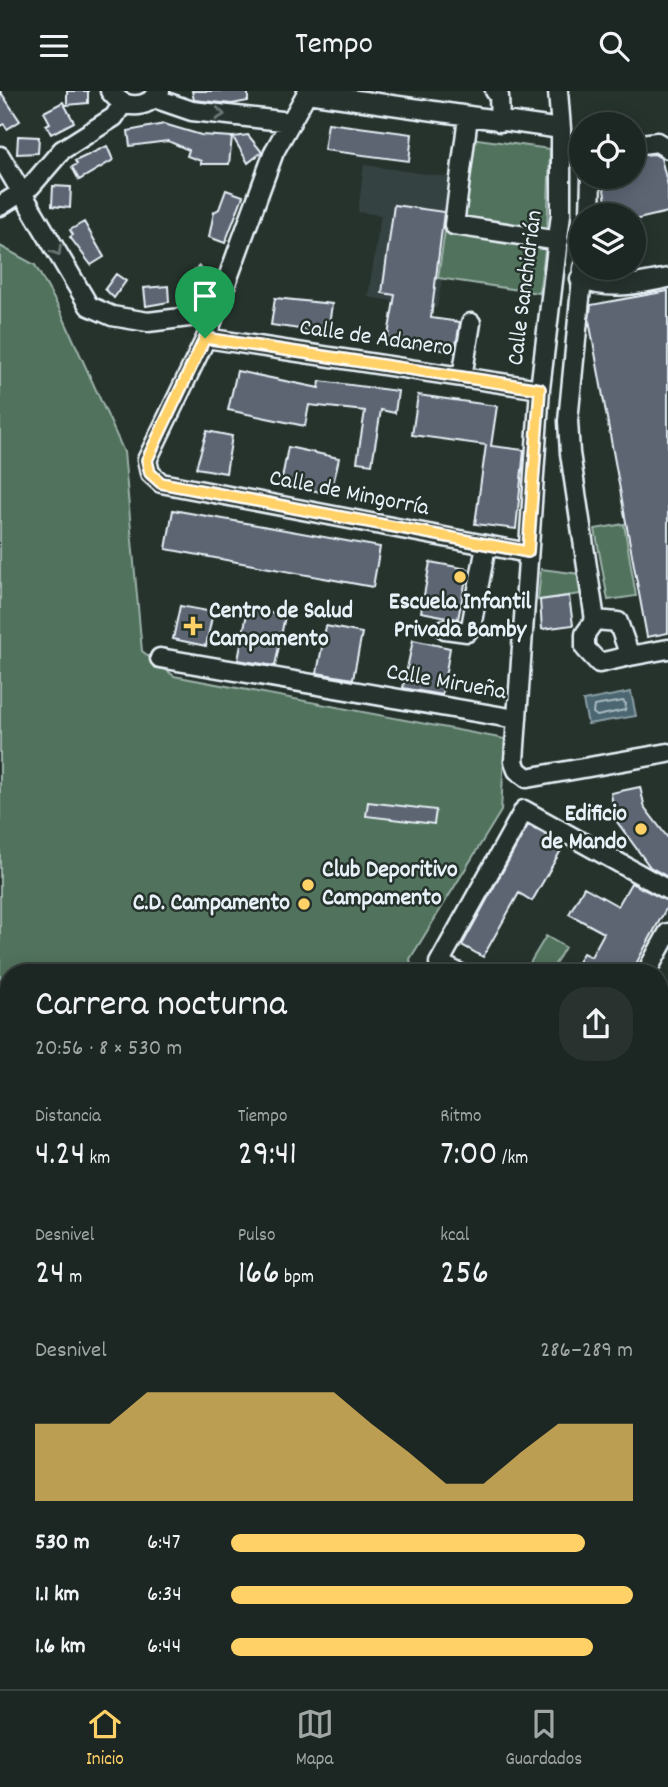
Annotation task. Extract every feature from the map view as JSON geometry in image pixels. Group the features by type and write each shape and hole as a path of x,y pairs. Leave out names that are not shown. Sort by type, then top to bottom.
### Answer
{"street":[{"path":"495,91 499,96 500,122"},
{"name":"Calle Sanchidrián","path":"558,91 561,129 559,241 540,389 514,761 517,770 527,778 668,753"},
{"path":"205,338 274,152 308,92 561,129"},
{"path":"0,206 31,186 62,150 114,117 117,97 140,106 157,95 192,111 291,122"},
{"path":"468,117 454,225 559,241"},
{"path":"646,143 657,142 668,149"},
{"path":"0,156 89,306 112,316 148,322 214,314"},
{"path":"591,280 599,286 617,287 668,278"},
{"path":"581,280 568,421 570,453 595,620 585,634 585,648 599,663 668,649"},
{"path":"462,377 471,323"},
{"name":"Calle de Adanero","path":"205,338 540,389"},
{"name":"Calle de Mingorría","path":"205,338 147,460 150,473 161,483 528,552"},
{"path":"445,629 467,632 471,627 486,546"},
{"path":"595,620 618,622 631,656"},
{"name":"Calle Mirueña","path":"160,658 516,719"},
{"path":"441,964 439,963 524,810 668,890"},
{"path":"651,964 668,933"}],"shaded area":[{"path":"364,165 453,178 445,229 546,244 539,293 442,279 437,308 368,297 381,215 358,212"}],"green space":[{"path":"470,138 550,149 547,235 458,220"},
{"path":"445,230 546,244 539,293 438,278"},
{"path":"0,246 35,265 60,310 124,452 142,651 174,676 505,739 501,811 410,959 411,964 0,964"},
{"path":"624,524 636,596 608,600 595,529"},
{"path":"541,569 580,574 581,594 538,600"},
{"path":"546,936 565,947 555,964 529,964"}],"water":[{"path":"631,692 636,716 588,724 583,701"}],"building":[{"path":"0,91 20,121 7,129 4,124 0,126"},
{"path":"67,91 88,91 88,103 67,105"},
{"path":"192,91 248,91 248,101 232,104 194,100"},
{"path":"63,102 74,122 51,134 46,125 50,123 44,112"},
{"path":"328,123 412,134 409,161 324,150"},
{"path":"164,124 201,135 232,137 229,164 201,164 201,161 187,156 189,150 168,141 130,146 128,131"},
{"path":"248,135 262,152 248,163 233,137"},
{"path":"18,136 39,137 38,153 17,154"},
{"path":"107,146 113,160 79,180 72,167 77,164 75,161"},
{"path":"654,154 661,158 668,186 668,212 646,217 646,203 606,203 604,189 646,189 646,155"},
{"path":"53,186 71,187 70,208 52,206"},
{"path":"226,190 243,196 225,243 209,237 214,212 219,209"},
{"path":"394,205 444,212 431,318 460,322 455,352 387,341 395,295 382,293"},
{"path":"84,222 104,257 91,265 70,237 73,235 70,230"},
{"path":"199,266 210,279 194,295 183,283"},
{"path":"116,274 126,281 114,298 105,289"},
{"path":"168,286 169,302 146,306 144,288"},
{"path":"668,291 668,633 647,637 589,320 591,305"},
{"path":"275,298 332,304 328,333 271,325"},
{"path":"237,371 319,388 320,381 398,391 395,413 381,410 372,464 357,462 365,411 309,405 305,426 228,410"},
{"path":"418,395 497,406 491,446 524,450 516,529 475,524 486,445 412,435"},
{"path":"207,431 232,436 226,473 196,468"},
{"path":"288,447 339,458 331,494 281,484"},
{"path":"173,510 380,547 373,587 166,549"},
{"path":"430,562 468,569 458,619 421,612"},
{"path":"569,596 573,625 542,629 540,600"},
{"name":"Centro de Salud Campamento","path":"180,606 213,612 206,646 173,639"},
{"path":"248,608 285,616 275,666 238,660"},
{"path":"326,626 362,633 353,679 317,673"},
{"path":"413,640 450,648 442,695 403,688"},
{"name":"Edificio de Mando","path":"640,787 645,808 668,838 668,877 650,867 615,819 611,793"},
{"path":"368,802 436,810 434,824 366,816"},
{"path":"528,825 564,845 532,901 519,893 483,957 462,945"},
{"path":"631,883 668,901 636,964 577,964 583,953 591,957 604,933 569,914 584,887 618,906"}],"place":[{"name":"Escuela Infantil Privada Bamby","path":"460,577"},
{"name":"Centro de Salud Campamento","path":"193,626"},
{"name":"Edificio de Mando","path":"641,829"},
{"name":"Club Deporitivo Campamento","path":"308,885"},
{"name":"C.D. Campamento","path":"304,904"}],"route":[{"path":"205,338 540,389 528,552 161,483 150,473 147,460 205,338"}]}
